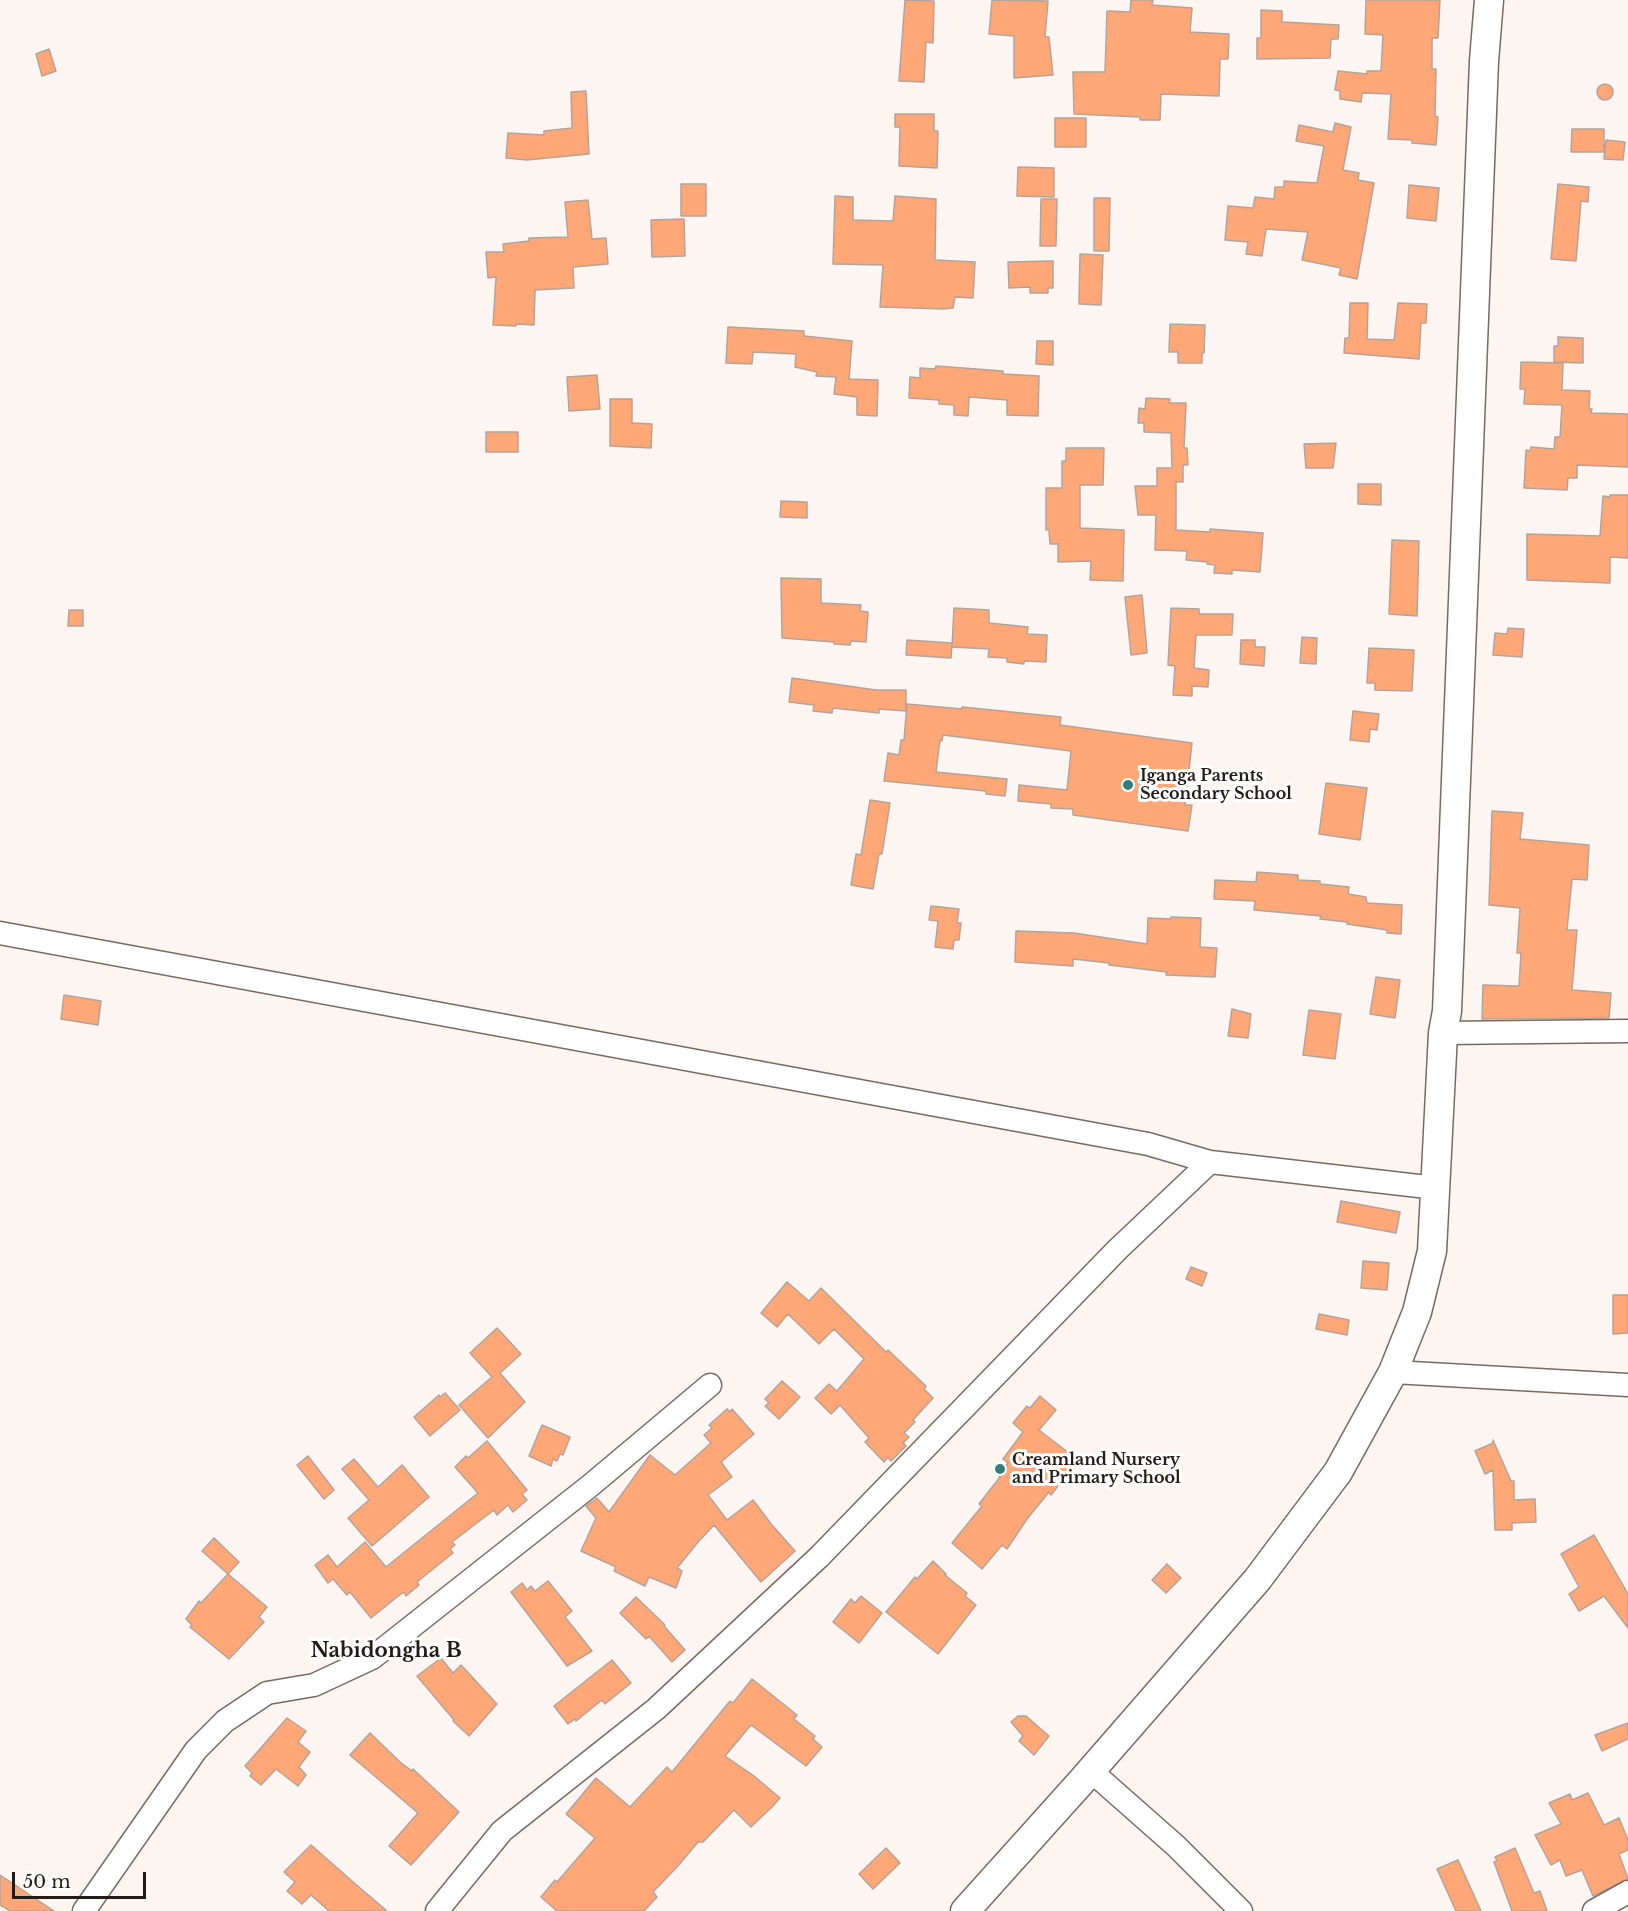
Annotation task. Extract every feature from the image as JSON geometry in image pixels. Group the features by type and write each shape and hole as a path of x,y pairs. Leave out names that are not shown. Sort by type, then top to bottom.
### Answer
{"main road":[{"path":"964,1911 1091,1771 1257,1580 1338,1472 1393,1372 1418,1312 1432,1251 1443,1033 1447,1011 1484,61 1489,0"}],"street":[{"path":"0,933 1148,1144 1210,1162 1436,1188"},
{"path":"1443,1033 1628,1031"},
{"path":"437,1911 502,1831 656,1709 819,1557 1118,1249 1210,1162"},
{"path":"1393,1372 1628,1385"},
{"path":"84,1911 196,1750 225,1721 267,1693 314,1685 372,1658 591,1485 710,1385"},
{"path":"1091,1771 1176,1846 1241,1911"},
{"path":"1594,1911 1625,1901"}],"building":[{"path":"905,0 934,1 933,43 926,42 924,82 899,81"},
{"path":"992,0 1048,1 1045,37 1049,37 1053,75 1014,78 1014,36 989,34"},
{"path":"1131,0 1153,0 1152,5 1192,8 1190,32 1229,34 1228,59 1220,59 1219,96 1161,94 1160,120 1074,114 1073,72 1105,72 1107,11 1130,12"},
{"path":"1366,0 1440,0 1438,38 1432,38 1432,69 1436,69 1435,116 1438,117 1436,145 1412,143 1412,140 1388,139 1391,94 1362,93 1361,102 1340,99 1340,91 1335,90 1338,71 1367,74 1367,71 1381,71 1383,35 1365,34"},
{"path":"1261,10 1282,11 1282,22 1339,25 1338,39 1331,39 1330,58 1257,59 1257,38 1261,38"},
{"path":"49,49 56,71 42,76 36,54"},
{"path":"1605,84 1611,86 1613,92 1611,98 1605,100 1599,98 1597,92 1599,86"},
{"path":"586,91 589,154 527,160 506,158 508,133 544,135 544,131 572,128 571,92"},
{"path":"895,114 934,114 934,131 938,131 937,168 899,166 900,127 895,127"},
{"path":"1055,118 1086,118 1086,147 1055,147"},
{"path":"1335,123 1351,127 1343,170 1359,173 1358,180 1374,183 1357,279 1339,275 1341,268 1302,260 1308,232 1266,229 1262,256 1246,254 1248,242 1225,240 1228,206 1253,208 1255,197 1274,199 1275,187 1284,187 1284,181 1317,183 1324,146 1296,141 1299,125 1333,132"},
{"path":"1572,129 1604,129 1604,152 1571,152"},
{"path":"1606,140 1625,142 1623,160 1604,159"},
{"path":"1018,167 1054,168 1054,197 1017,196"},
{"path":"681,184 706,184 706,216 681,216"},
{"path":"1558,184 1589,187 1588,202 1581,201 1576,261 1551,259"},
{"path":"1409,185 1439,188 1436,221 1407,218"},
{"path":"835,196 853,197 853,220 893,221 895,196 936,199 935,260 975,262 973,298 955,297 953,308 943,309 880,307 883,265 833,264"},
{"path":"1094,198 1110,198 1109,251 1094,251"},
{"path":"1041,199 1057,199 1056,246 1040,246"},
{"path":"588,200 592,239 606,238 608,264 573,267 574,288 535,290 534,325 493,325 496,277 488,278 486,252 504,252 503,244 529,241 529,238 568,237 565,202"},
{"path":"684,219 685,256 652,257 651,220"},
{"path":"1080,254 1103,255 1101,305 1079,304"},
{"path":"1053,261 1053,288 1048,288 1048,293 1030,293 1030,287 1009,288 1008,262"},
{"path":"1350,303 1368,303 1367,339 1394,340 1398,303 1427,304 1426,323 1421,323 1419,359 1344,353 1345,338 1349,338"},
{"path":"1170,324 1205,325 1202,363 1178,363 1178,352 1169,352"},
{"path":"728,327 804,331 804,336 852,341 849,379 878,380 877,416 857,415 857,397 834,394 836,377 816,376 817,372 795,367 796,354 753,352 752,364 726,363"},
{"path":"1558,337 1583,338 1583,363 1554,362 1554,346 1558,346"},
{"path":"1037,341 1053,341 1053,365 1036,364"},
{"path":"1521,362 1563,363 1562,390 1590,391 1589,409 1592,409 1591,413 1628,414 1628,467 1577,465 1577,478 1568,478 1567,490 1524,488 1526,450 1530,451 1531,447 1554,449 1555,437 1560,437 1562,405 1524,404 1525,389 1520,389"},
{"path":"936,366 1039,376 1038,416 1007,415 1007,400 969,397 968,416 954,415 954,405 939,404 939,400 909,398 910,377 920,378 920,368 935,369"},
{"path":"597,375 600,409 569,411 567,377"},
{"path":"1146,398 1170,399 1169,403 1186,403 1184,448 1187,448 1188,465 1183,465 1183,482 1176,482 1176,530 1210,532 1210,529 1263,533 1260,572 1232,570 1232,574 1214,573 1215,565 1186,560 1187,551 1155,550 1156,515 1138,515 1135,486 1157,486 1157,468 1172,468 1171,433 1144,432 1144,423 1138,423 1139,408 1145,409"},
{"path":"610,399 632,399 632,423 652,424 651,448 610,446"},
{"path":"486,432 518,432 518,452 486,452"},
{"path":"1336,443 1333,468 1306,468 1304,444"},
{"path":"1066,448 1104,448 1103,485 1080,485 1080,528 1124,530 1123,581 1090,580 1091,561 1058,562 1058,544 1050,544 1049,530 1046,530 1046,488 1062,488 1062,461 1066,461"},
{"path":"1358,484 1381,484 1381,505 1358,504"},
{"path":"1610,495 1628,495 1628,558 1610,557 1610,583 1527,580 1527,534 1600,536 1603,496 1610,497"},
{"path":"781,501 807,502 807,518 780,517"},
{"path":"1392,540 1419,541 1417,616 1389,614"},
{"path":"781,578 821,579 821,603 861,605 860,611 868,612 866,642 851,641 850,645 782,638"},
{"path":"1142,595 1147,653 1131,655 1125,597"},
{"path":"954,608 989,610 989,623 1028,627 1027,634 1047,635 1046,662 1024,661 1024,664 1007,662 1007,658 988,657 989,649 952,647"},
{"path":"1171,608 1199,609 1199,614 1233,614 1232,635 1196,635 1194,668 1209,670 1208,687 1192,686 1192,696 1173,695 1175,666 1168,665"},
{"path":"69,610 83,610 83,626 68,626"},
{"path":"1508,628 1524,629 1522,657 1493,655 1495,633 1507,634"},
{"path":"1302,637 1317,638 1316,664 1300,663"},
{"path":"907,640 952,643 951,658 906,655"},
{"path":"1241,640 1255,640 1255,647 1265,647 1264,666 1240,664"},
{"path":"1369,648 1414,650 1412,691 1375,690 1375,683 1367,683"},
{"path":"792,678 876,690 906,690 906,711 879,709 879,713 833,708 832,713 813,711 814,705 789,702"},
{"path":"907,704 1061,717 1060,725 1192,743 1185,805 1192,805 1188,831 1073,815 1073,809 1051,808 1051,804 1018,801 1019,785 1067,790 1071,751 943,735 942,741 940,740 936,772 1007,779 1005,796 986,794 986,791 884,781 888,753 899,755 901,740 904,740"},
{"path":"1353,711 1379,714 1377,730 1370,729 1369,742 1350,740"},
{"path":"1326,783 1367,788 1360,840 1319,834"},
{"path":"870,800 890,803 882,854 879,854 873,889 851,885 856,854 861,855"},
{"path":"1492,811 1523,813 1520,839 1589,845 1587,880 1572,879 1567,930 1577,930 1572,990 1611,993 1609,1018 1482,1019 1483,985 1519,986 1521,953 1517,953 1520,908 1489,905"},
{"path":"1257,872 1298,875 1298,880 1320,881 1320,884 1349,887 1348,894 1366,897 1367,903 1402,905 1401,934 1387,933 1387,930 1347,924 1347,922 1320,919 1321,916 1254,910 1255,901 1214,899 1215,880 1256,882"},
{"path":"931,906 959,909 957,923 961,923 959,940 954,940 953,949 935,947 938,921 929,920"},
{"path":"1171,917 1201,918 1200,947 1217,948 1215,977 1166,975 1167,972 1073,959 1073,966 1015,962 1016,931 1074,933 1147,944 1148,918 1171,919"},
{"path":"1376,977 1400,980 1395,1018 1370,1014"},
{"path":"64,995 101,1001 98,1025 61,1019"},
{"path":"1232,1009 1251,1014 1248,1038 1228,1036"},
{"path":"1309,1010 1341,1014 1335,1059 1303,1055"},
{"path":"1341,1201 1400,1212 1396,1233 1337,1222"},
{"path":"1363,1261 1389,1263 1387,1290 1361,1288"},
{"path":"1191,1267 1207,1273 1202,1286 1186,1279"},
{"path":"787,1282 809,1301 821,1288 886,1352 888,1350 926,1386 924,1389 933,1398 904,1433 909,1437 903,1443 906,1446 891,1461 888,1457 884,1462 865,1442 869,1438 840,1405 831,1414 815,1398 829,1384 837,1391 864,1359 834,1329 819,1344 788,1314 777,1327 761,1313"},
{"path":"1613,1295 1628,1295 1628,1333 1613,1334"},
{"path":"1319,1314 1349,1320 1347,1335 1316,1329"},
{"path":"497,1328 521,1354 500,1373 525,1402 488,1438 459,1405 492,1377 470,1353"},
{"path":"782,1381 800,1397 779,1419 765,1406 769,1403 765,1399"},
{"path":"445,1393 460,1410 430,1436 414,1417 439,1395 440,1397"},
{"path":"1040,1396 1056,1410 1039,1430 1078,1460 1051,1495 1049,1492 1027,1519 1007,1549 1002,1545 982,1569 952,1543 982,1506 979,1504 1008,1463 1003,1459 1023,1432 1013,1423 1027,1406 1030,1408"},
{"path":"727,1409 730,1412 732,1409 754,1434 721,1462 732,1477 708,1495 727,1520 753,1500 795,1551 761,1582 714,1525 677,1568 682,1571 676,1588 649,1577 645,1586 614,1571 616,1567 581,1551 596,1518 586,1506 597,1498 609,1512 650,1455 675,1475 711,1443 704,1435 712,1428 709,1425"},
{"path":"542,1425 570,1437 563,1455 560,1454 557,1461 553,1459 551,1466 529,1456"},
{"path":"1493,1440 1511,1481 1514,1481 1514,1500 1535,1499 1536,1522 1512,1523 1512,1530 1495,1530 1493,1470 1485,1474 1475,1451 1493,1443"},
{"path":"487,1441 527,1490 522,1494 527,1500 513,1512 508,1505 497,1515 494,1510 452,1542 455,1545 450,1549 453,1553 417,1582 419,1585 406,1596 404,1592 371,1618 350,1592 347,1595 333,1579 328,1583 315,1565 328,1555 337,1567 365,1542 386,1567 478,1493 455,1467"},
{"path":"308,1456 334,1490 324,1499 297,1465"},
{"path":"354,1459 378,1487 402,1465 429,1497 372,1546 348,1518 369,1500 342,1469"},
{"path":"1594,1535 1628,1594 1628,1628 1604,1596 1579,1611 1569,1594 1579,1587 1561,1554"},
{"path":"214,1538 239,1562 228,1574 202,1551"},
{"path":"933,1561 945,1575 967,1593 965,1596 976,1605 938,1654 886,1612 915,1577 917,1579"},
{"path":"1167,1564 1181,1578 1166,1593 1152,1580"},
{"path":"228,1574 267,1607 259,1617 264,1622 229,1659 190,1627 192,1625 186,1619 199,1601 201,1603"},
{"path":"548,1581 572,1611 565,1617 592,1651 567,1666 511,1592 522,1583 527,1590 531,1586 535,1591"},
{"path":"861,1596 882,1613 859,1643 833,1622 851,1599 855,1603"},
{"path":"636,1597 665,1625 685,1650 672,1662 649,1636 646,1639 620,1613"},
{"path":"441,1658 453,1673 461,1665 497,1704 469,1736 453,1721 417,1676"},
{"path":"612,1660 631,1683 605,1704 602,1700 576,1721 575,1719 568,1724 554,1706"},
{"path":"752,1679 797,1715 794,1719 815,1736 813,1739 822,1747 806,1766 751,1725 725,1756 780,1798 773,1806 751,1827 734,1810 703,1842 698,1842 653,1892 657,1897 644,1911 557,1911 541,1897 595,1838 566,1814 596,1778 630,1807 667,1767 672,1772 730,1701 733,1703"},
{"path":"1018,1716 1026,1716 1049,1736 1034,1755 1019,1741 1023,1736 1011,1722"},
{"path":"287,1718 306,1731 298,1742 310,1752 299,1767 306,1775 298,1786 276,1769 261,1785 250,1776 252,1773 245,1766"},
{"path":"1628,1723 1628,1739 1602,1751 1595,1735"},
{"path":"370,1733 459,1812 411,1865 389,1846 418,1813 350,1755"},
{"path":"1588,1793 1604,1825 1619,1818 1628,1840 1628,1850 1619,1854 1628,1879 1593,1896 1582,1870 1566,1876 1560,1860 1551,1865 1535,1835 1561,1824 1549,1803 1570,1794 1572,1800"},
{"path":"311,1845 387,1911 329,1911 311,1895 302,1904 287,1891 295,1882 284,1872"},
{"path":"886,1848 900,1863 873,1889 859,1874"},
{"path":"1515,1848 1534,1893 1540,1891 1547,1911 1512,1911 1494,1862 1497,1861 1495,1857"},
{"path":"1458,1860 1481,1911 1456,1911 1437,1869"},
{"path":"0,1875 54,1911 10,1911 0,1905"}],"place":[{"name":"Iganga Parents Secondary School","path":"1128,785"},
{"name":"Creamland Nursery and Primary School","path":"1000,1469"}],"district":[{"name":"Nabidongha B","path":"386,1651"}]}
